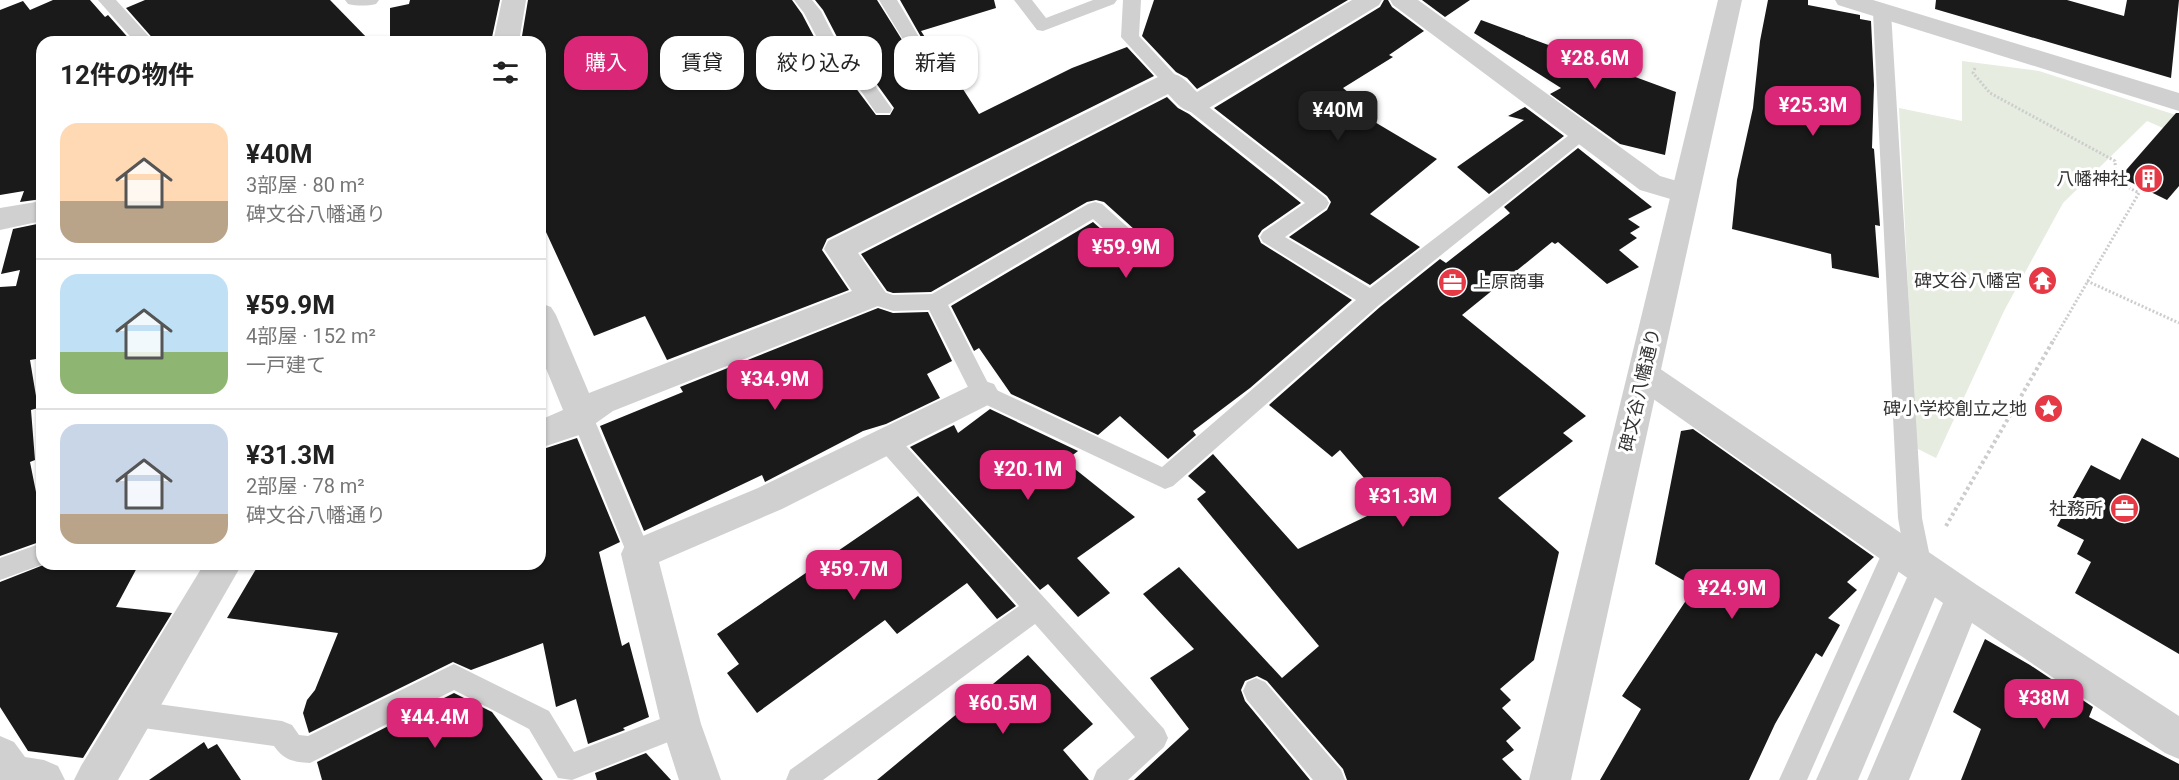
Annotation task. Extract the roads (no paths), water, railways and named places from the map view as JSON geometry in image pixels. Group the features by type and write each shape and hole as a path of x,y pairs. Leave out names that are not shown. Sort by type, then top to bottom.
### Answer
{"street":[{"path":"507,36 514,0"},
{"path":"546,432 567,425 602,402 872,296 839,249 1172,81 1194,105 1370,0"},
{"path":"1402,0 1650,183 1684,193"},
{"name":"碑文谷八幡通り","path":"1550,780 1730,0"},
{"path":"1863,4 2179,102"},
{"path":"0,219 36,212"},
{"path":"546,329 581,414"},
{"path":"1644,375 1913,566 1964,597 2179,739"},
{"path":"700,780 681,724 639,554 692,534 810,482 982,393"},
{"path":"1837,780 1913,566"},
{"path":"95,780 221,570"},
{"path":"1888,780 1964,597"}],"lane":[{"path":"107,0 140,36"},
{"path":"354,0 370,0"},
{"path":"803,0 812,11 839,64 860,77 883,109"},
{"path":"888,0 909,36"},
{"path":"1023,0 1043,26 1108,0"},
{"path":"1132,0 1130,37 1172,81"},
{"path":"1793,780 1913,566 1863,4"},
{"path":"1194,105 1319,203 1270,237 1371,298"},
{"path":"936,302 982,393 1165,479 1371,298 1584,133"},
{"path":"872,296 893,303 936,302 1095,209 1146,255"},
{"path":"581,414 639,554"},
{"path":"888,442 1154,738 1107,780"},
{"path":"0,570 36,556"},
{"path":"800,780 1037,607"},
{"path":"136,714 282,734 292,748 310,750 454,676 539,720 568,768 681,724"},
{"path":"1256,691 1331,780"}],"place":[{"name":"八幡神社","path":"2149,179"},
{"name":"碑文谷八幡宮","path":"2043,281"},
{"name":"上原商事","path":"1452,282"},
{"name":"碑小学校創立之地","path":"2048,409"},
{"name":"社務所","path":"2124,509"}]}
